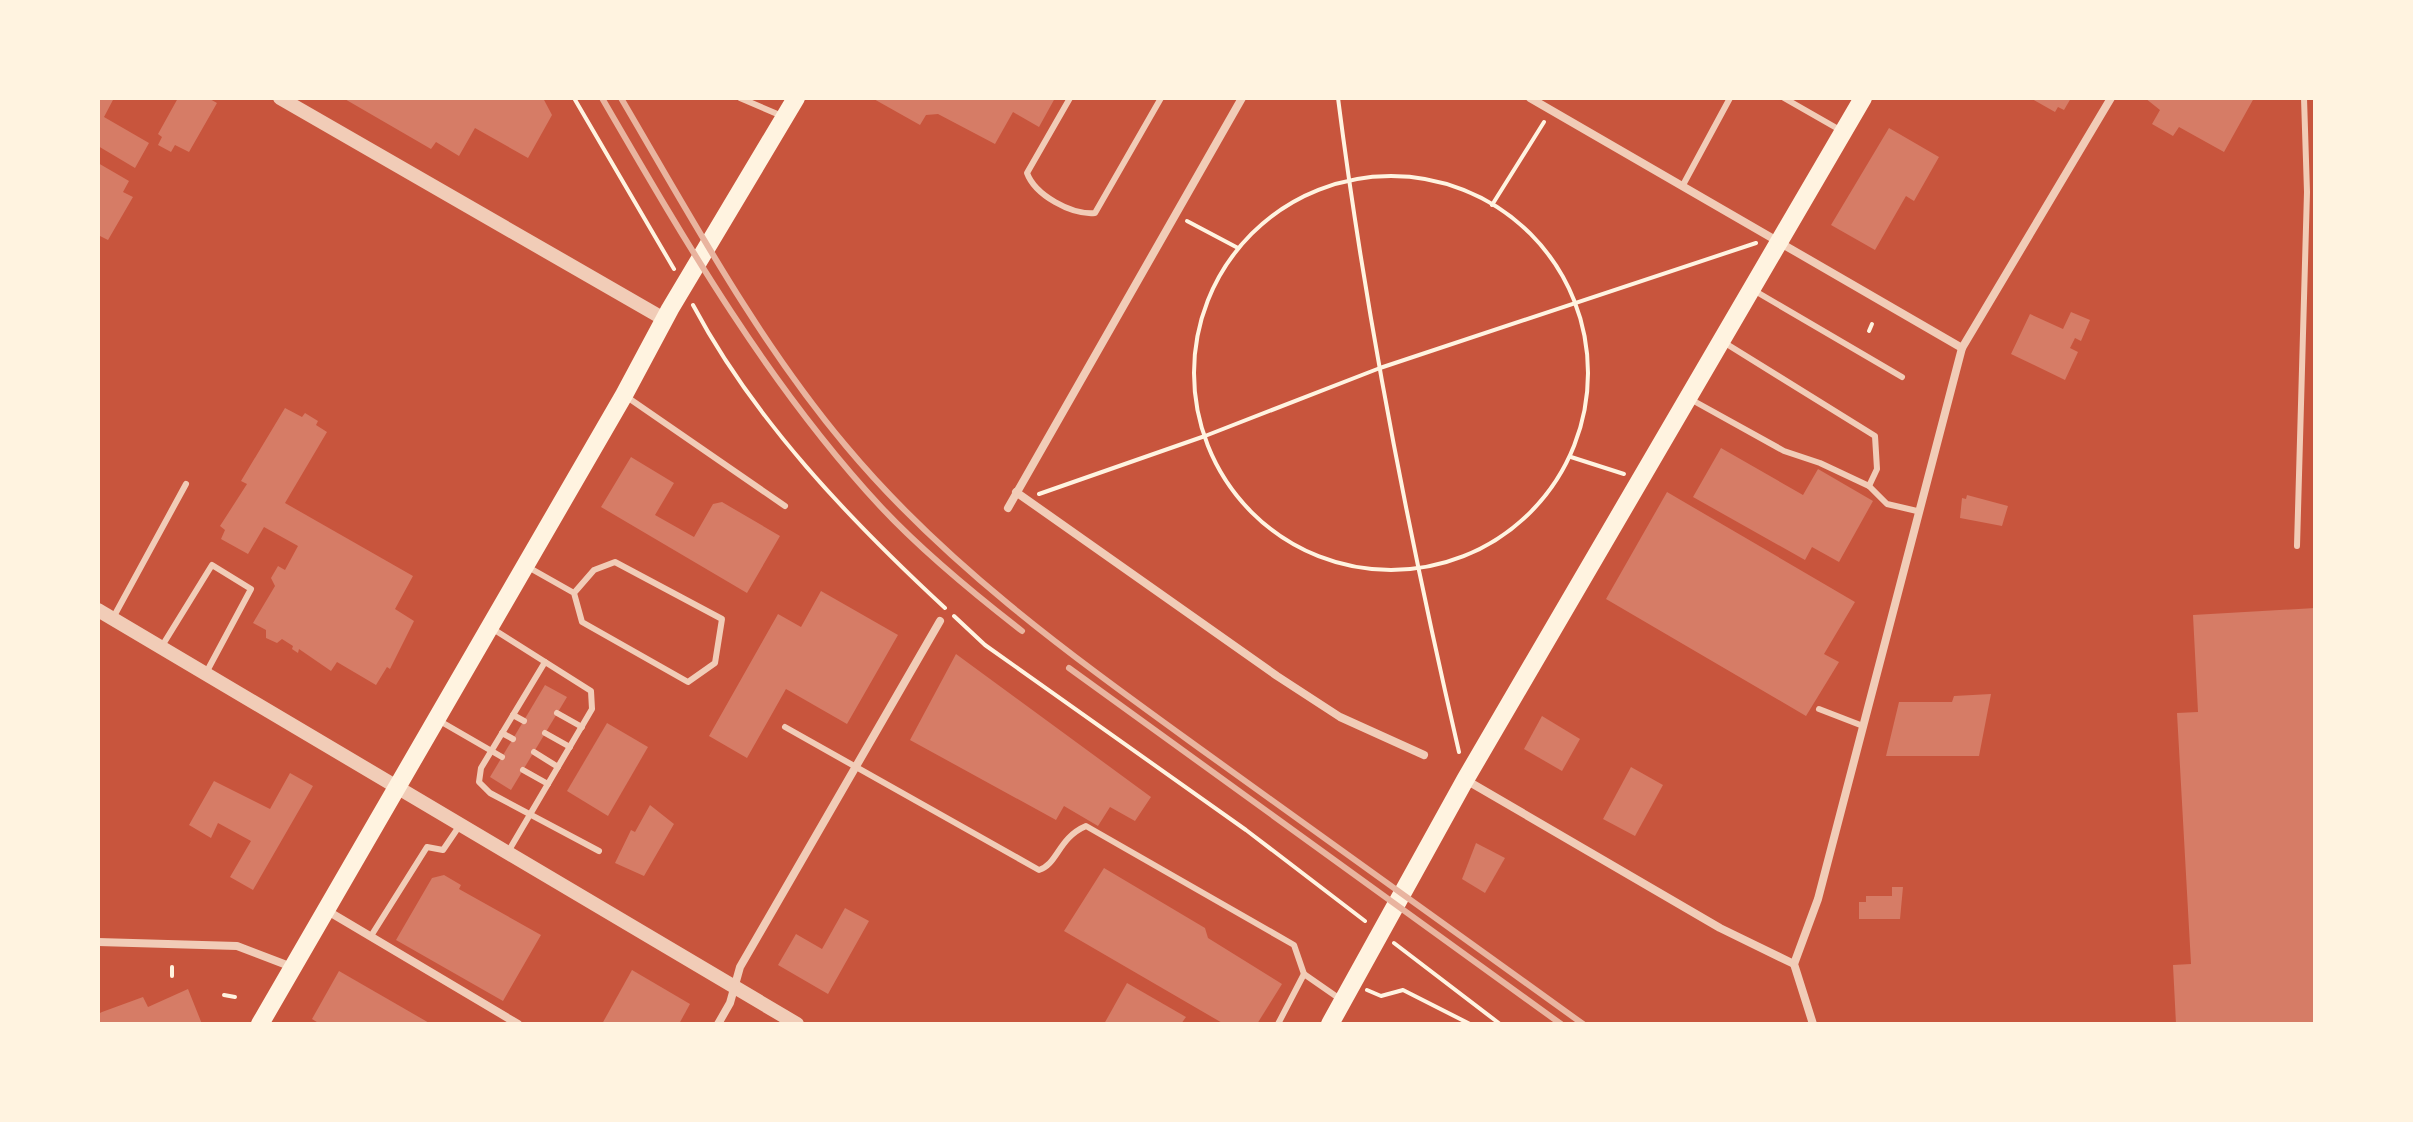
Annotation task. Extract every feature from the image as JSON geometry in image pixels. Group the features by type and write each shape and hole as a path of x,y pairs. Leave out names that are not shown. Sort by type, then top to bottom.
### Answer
{"main road":[{"path":"260,1024 624,395 667,314 796,98"},
{"path":"1330,1024 1465,780 1752,290 1776,239 1863,98"}],"street":[{"path":"280,98 667,314"},
{"path":"1530,98 1962,348"},
{"path":"1813,1024 1794,964 1818,899 1962,348 2111,98"},
{"path":"1008,508 1240,99"},
{"path":"1016,492 1340,717 1424,755"},
{"path":"98,610 797,1024"},
{"path":"718,1024 735,987 740,967 940,621"},
{"path":"1465,780 1720,928 1794,964"},
{"path":"325,910 518,1024"},
{"path":"98,942 237,946 259,951 293,967"}],"lane":[{"path":"740,98 785,117"},
{"path":"1070,98 1027,173 1032,187 1081,214 1095,213 1161,98"},
{"path":"1683,185 1730,98"},
{"path":"1784,98 1843,132"},
{"path":"2297,546 2307,192 2304,98"},
{"path":"1752,290 1902,377"},
{"path":"1722,341 1875,436 1877,469 1869,486"},
{"path":"624,395 785,506"},
{"path":"1688,399 1784,451 1820,463 1869,486 1887,504 1917,511"},
{"path":"113,618 186,484"},
{"path":"525,566 574,593 582,622 688,682 715,663 722,619 615,562 594,570 574,593"},
{"path":"162,647 212,565 251,589 206,673"},
{"path":"490,627 591,691 592,709 507,854"},
{"path":"545,662 481,768 479,782 490,793 599,851"},
{"path":"525,694 536,700"},
{"path":"1819,709 1863,726"},
{"path":"557,713 582,727"},
{"path":"513,715 524,721"},
{"path":"435,719 502,757"},
{"path":"785,727 1039,870 1047,868 1069,833 1086,826 1294,945 1304,974 1343,1001"},
{"path":"502,733 513,739"},
{"path":"545,733 570,747"},
{"path":"534,752 558,767"},
{"path":"523,770 548,784"},
{"path":"371,936 412,866 427,847 443,850 460,825"},
{"path":"1278,1024 1304,974"}],"path":[{"path":"574,98 676,272"},
{"path":"1338,98 1349,182 1416,567 1465,780"},
{"path":"1492,205 1552,110"},
{"path":"1392,177 1428,179 1461,189 1492,205 1539,241 1563,277 1586,343 1588,387 1571,457 1541,500 1499,537 1445,561 1416,567 1378,568 1330,559 1274,532 1243,504 1218,469 1193,395 1197,330 1211,291 1238,248 1264,222 1281,211 1310,195 1349,182 1392,177"},
{"path":"1175,214 1238,248"},
{"path":"1026,499 1205,436 1380,368 1776,239"},
{"path":"690,298 717,350 800,457 863,527 985,645 1246,830 1379,935 1500,1024"},
{"path":"1869,331 1872,324"},
{"path":"1571,457 1641,479"},
{"path":"172,967 172,976"},
{"path":"1354,981 1381,996 1403,990 1416,994 1470,1024"},
{"path":"224,995 235,997"}],"building":[{"path":"98,98 114,98 104,117 149,143 135,168 98,146"},
{"path":"178,98 208,98 217,103 189,152 175,145 171,152 158,145 162,137 158,134"},
{"path":"343,98 543,98 552,115 528,158 475,128 459,156 436,142 431,149"},
{"path":"872,98 1055,98 1039,127 1013,112 995,144 938,114 926,115 920,125"},
{"path":"2030,98 2071,98 2064,110 2058,107 2055,112"},
{"path":"2145,98 2254,98 2224,152 2179,127 2173,136 2152,124 2160,110"},
{"path":"1889,128 1939,157 1914,201 1906,196 1875,250 1831,225"},
{"path":"98,163 129,181 123,192 133,197 108,240 98,235"},
{"path":"2071,312 2090,320 2081,341 2075,338 2070,348 2078,352 2065,380 2011,354 2030,314 2063,329"},
{"path":"285,408 302,417 305,413 318,421 316,425 327,432 285,503 413,576 395,609 414,621 390,669 387,667 376,685 337,662 331,671 299,649 298,653 282,639 277,643 266,638 266,630 253,623 275,586 271,578 278,566 285,570 298,546 264,527 248,554 221,539 225,530 220,526 247,484 241,481"},
{"path":"1721,448 1803,495 1818,469 1873,501 1839,562 1812,547 1805,560 1693,497"},
{"path":"631,457 674,483 655,515 694,537 713,504 722,502 780,536 747,593 601,507"},
{"path":"1667,492 1855,602 1824,654 1839,662 1806,716 1606,599"},
{"path":"1967,495 2008,506 2002,526 1960,518 1962,498 1966,499"},
{"path":"821,591 898,635 847,724 786,689 747,758 709,736 778,614 801,627"},
{"path":"2315,608 2315,1024 2176,1024 2173,965 2191,964 2177,713 2198,712 2193,615"},
{"path":"956,654 1151,797 1135,821 1110,807 1098,826 1064,806 1056,820 910,740"},
{"path":"545,685 567,697 511,790 490,777"},
{"path":"1991,694 1979,756 1886,756 1899,702 1952,702 1954,696"},
{"path":"1542,716 1580,739 1562,771 1524,749"},
{"path":"607,723 648,747 608,816 567,791"},
{"path":"1631,767 1663,785 1635,836 1603,819"},
{"path":"290,773 313,786 253,890 230,877 251,841 218,823 211,838 189,825 214,781 270,809"},
{"path":"650,805 674,824 644,876 615,863 631,830 635,832"},
{"path":"1476,843 1505,858 1485,893 1462,879"},
{"path":"1104,868 1205,928 1208,938 1282,984 1257,1024 1224,1024 1064,931"},
{"path":"444,875 461,885 459,889 541,935 503,1001 396,940 432,878"},
{"path":"1892,887 1903,887 1900,919 1859,919 1859,902 1866,902 1866,896 1892,896"},
{"path":"845,908 869,921 828,994 778,965 796,934 822,949"},
{"path":"632,970 690,1004 679,1024 602,1024"},
{"path":"339,971 431,1024 320,1024 312,1019"},
{"path":"1127,983 1186,1017 1181,1024 1104,1024"},
{"path":"188,989 202,1024 98,1024 98,1014 102,1012 143,997 148,1007"}],"railway":[{"path":"602,98 697,258 801,412 897,524 949,572 1022,631"},
{"path":"621,98 726,277 783,364 846,446 926,532 1014,609 1107,681 1583,1024"},
{"path":"1069,668 1561,1024"}]}
